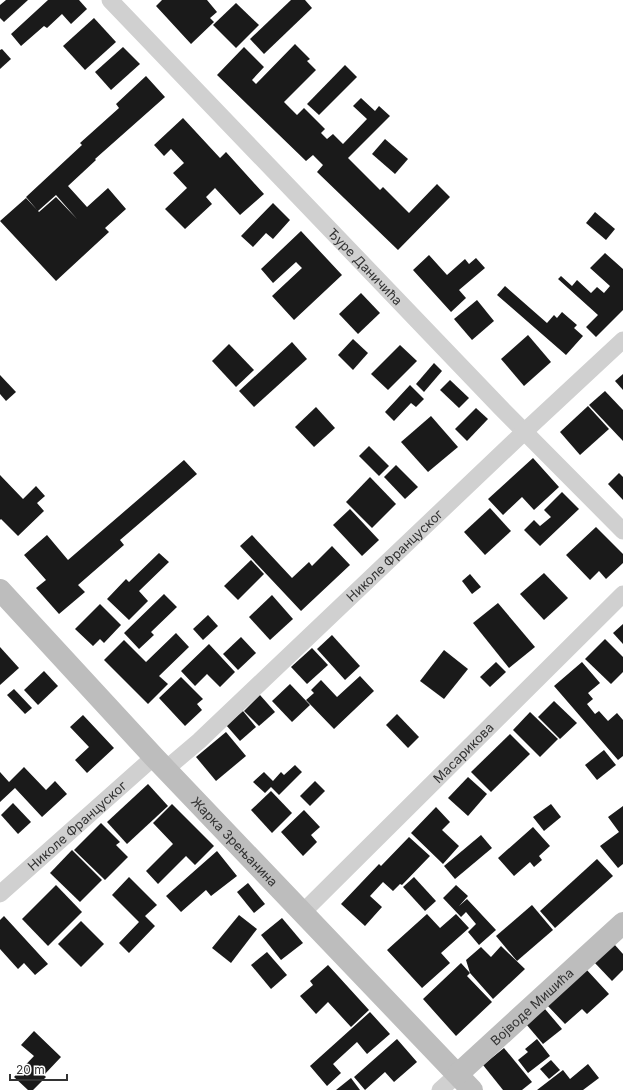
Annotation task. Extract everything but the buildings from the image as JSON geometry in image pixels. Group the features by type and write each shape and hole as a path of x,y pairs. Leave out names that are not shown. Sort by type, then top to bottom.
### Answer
{"street":[{"name":"Ђуре Даничића","path":"110,0 524,432 623,531"},
{"name":"Николе Француског","path":"0,894 160,763 199,741 623,340"},
{"name":"Жарка Зрењанина","path":"0,590 160,763 304,912 472,1090"},
{"name":"Масарикова","path":"304,912 623,594"},
{"name":"Војводе Мишића","path":"440,1090 623,923"}]}
